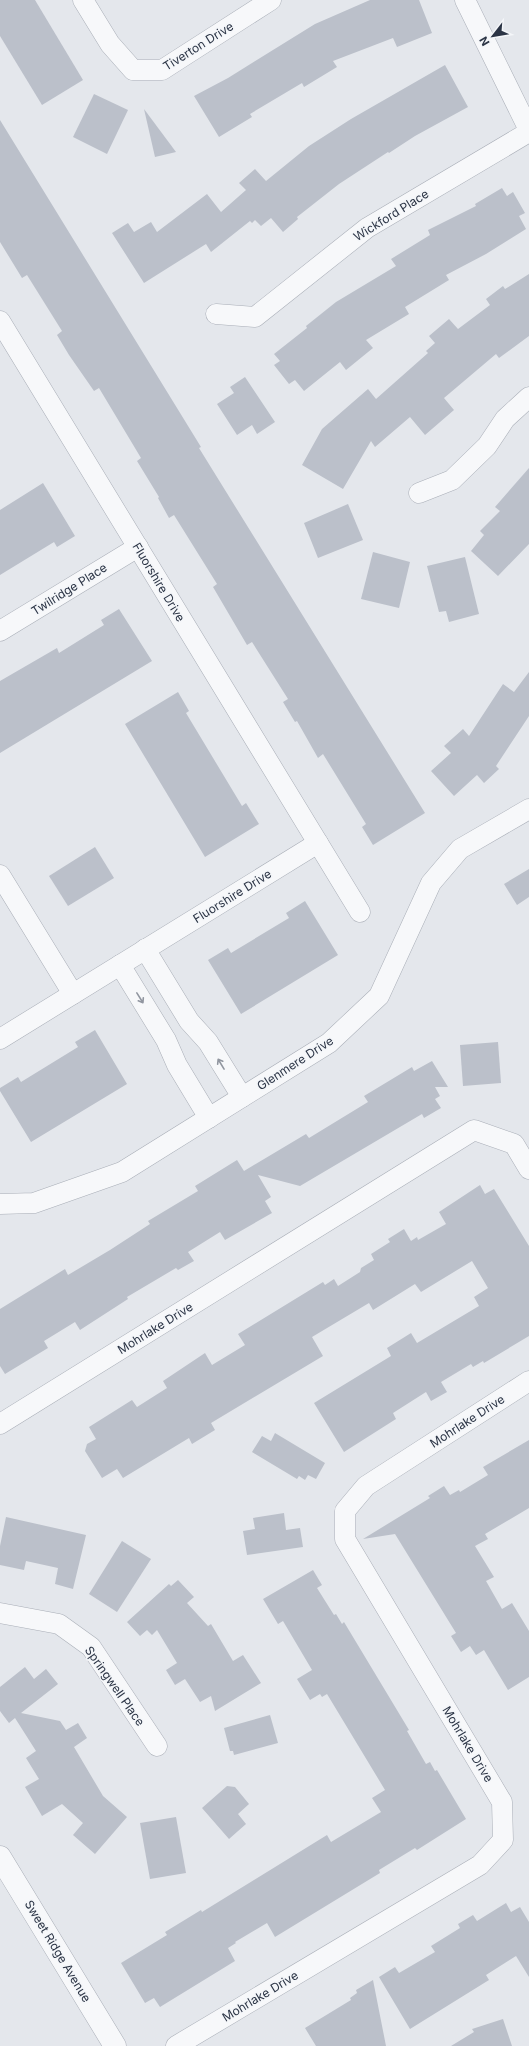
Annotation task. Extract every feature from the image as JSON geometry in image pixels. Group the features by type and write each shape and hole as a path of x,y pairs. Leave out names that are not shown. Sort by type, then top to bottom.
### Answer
{"street":[{"name":"Tiverton Drive","path":"83,0 110,44 133,70 162,70 271,0"},
{"path":"465,0 529,131"},
{"name":"Wickford Place","path":"216,314 255,317 367,228 529,131"},
{"name":"Fluorshire Drive","path":"2,329 138,547 360,912"},
{"path":"419,493 452,480 487,446 505,419 529,397"},
{"name":"Twilridge Place","path":"0,631 138,547"},
{"name":"Glenmere Drive","path":"0,1204 34,1203 122,1172 329,1043 379,996 431,884 460,849 529,809"},
{"name":"Fluorshire Drive","path":"0,1039 318,842"},
{"path":"0,875 73,994"},
{"path":"145,949 189,1021 208,1042 242,1098"},
{"path":"120,965 161,1031 177,1064 209,1118"},
{"path":"170,1050 199,1032"},
{"name":"Mohrlake Drive","path":"0,1424 474,1130 514,1144 529,1169"},
{"name":"Mohrlake Drive","path":"176,2046 480,1865 503,1840 502,1802 345,1539 345,1511 366,1486 529,1380"},
{"name":"Springwell Place","path":"0,1613 59,1624 91,1647 157,1746"},
{"name":"Sweet Ridge Avenue","path":"3,1868 115,2046"}],"building":[{"path":"0,0 35,0 83,80 42,105 0,36"},
{"path":"370,0 419,0 432,33 397,47 393,38 333,61 337,67 304,87 302,83 250,114 252,117 219,137 194,96 228,78 315,24"},
{"path":"445,65 468,107 415,136 389,153 388,152 339,184 297,217 298,219 283,232 271,218 261,226 255,220 252,223 250,221 211,252 206,244 144,283 112,233 128,223 134,232 151,222 157,232 207,194 221,212 246,190 239,183 255,169 266,181 309,146 351,119"},
{"path":"94,94 128,110 107,154 73,137"},
{"path":"144,109 176,152 155,157"},
{"path":"0,120 201,447 199,448 425,813 373,845 362,827 366,824 323,754 318,758 297,721 295,722 283,702 288,699 252,642 247,645 213,587 217,584 174,515 169,518 158,498 159,497 137,461 141,458 99,388 94,391 69,355 57,335 62,331 27,275 22,278 0,242"},
{"path":"502,188 507,196 513,192 525,213 519,216 526,229 486,254 446,275 449,280 405,307 409,314 366,340 373,348 346,370 340,362 304,391 295,380 289,384 274,365 280,361 274,354 307,328 306,326 336,302 396,266 391,259 430,235 428,230 476,206 475,204"},
{"path":"529,274 529,336 499,358 496,354 444,398 454,410 425,435 410,417 375,447 371,441 343,489 302,465 322,429 368,389 376,399 428,353 426,351 435,343 429,336 449,319 458,329 490,305 486,299 503,286 505,289"},
{"path":"245,377 275,422 257,434 252,425 237,435 217,404 234,393 230,387"},
{"path":"529,468 529,544 498,576 471,551 484,535 480,531 500,511 495,507"},
{"path":"43,483 75,536 57,547 54,542 0,575 0,510"},
{"path":"348,504 363,540 318,558 304,523"},
{"path":"373,552 410,562 399,608 361,599"},
{"path":"465,557 479,614 449,622 446,611 439,612 427,566"},
{"path":"119,609 152,661 0,753 0,681 57,648 59,653 104,625 101,620"},
{"path":"529,672 529,716 496,766 499,769 484,783 477,775 454,796 431,771 451,753 444,746 463,729 469,736 503,684 514,692"},
{"path":"178,692 189,711 186,713 242,806 246,803 259,824 205,857 125,724"},
{"path":"95,847 114,878 68,906 49,876"},
{"path":"529,869 529,897 517,905 504,884"},
{"path":"305,901 338,955 241,1014 208,960 228,948 231,953 289,918 286,913"},
{"path":"95,1030 127,1084 31,1142 0,1091 0,1088 18,1077 21,1082 78,1047 75,1042"},
{"path":"498,1042 501,1083 463,1086 460,1045"},
{"path":"432,1061 448,1087 435,1087 440,1096 435,1099 441,1108 424,1118 422,1114 300,1186 258,1175 271,1197 265,1201 272,1213 225,1240 220,1232 188,1252 194,1261 178,1270 176,1268 127,1297 128,1299 80,1330 75,1322 44,1341 48,1348 5,1374 0,1366 0,1309 65,1269 68,1275 110,1250 150,1224 148,1221 198,1191 195,1186 237,1160 244,1171 306,1134 309,1138 368,1102 364,1096 412,1067 414,1071"},
{"path":"480,1185 485,1194 494,1189 529,1246 529,1336 484,1363 483,1361 473,1367 471,1364 441,1382 447,1392 431,1401 426,1392 393,1413 396,1419 344,1452 314,1403 391,1356 387,1348 411,1333 417,1343 479,1306 474,1297 488,1288 472,1261 421,1292 415,1284 373,1310 369,1303 312,1337 323,1356 211,1423 215,1430 192,1444 189,1438 123,1478 117,1469 102,1478 85,1451 87,1444 96,1439 89,1427 132,1400 137,1407 167,1388 163,1381 205,1353 212,1365 245,1345 238,1334 323,1282 325,1285 334,1279 338,1286 360,1272 361,1268 374,1260 371,1254 390,1242 388,1239 404,1229 411,1241 417,1237 418,1240 446,1224 439,1212"},
{"path":"275,1433 325,1463 316,1479 308,1475 305,1480 299,1476 297,1479 252,1452 262,1436 271,1441"},
{"path":"529,1440 529,1508 485,1534 488,1539 475,1546 494,1577 486,1581 502,1609 512,1603 529,1631 529,1677 508,1690 484,1650 476,1655 470,1646 461,1652 451,1636 456,1633 395,1534 363,1539 430,1498 428,1496 444,1486 450,1495 459,1490 460,1492 488,1475 483,1467"},
{"path":"284,1513 286,1530 300,1528 303,1547 247,1555 243,1531 255,1529 253,1518"},
{"path":"6,1517 86,1535 73,1589 55,1584 58,1568 26,1561 24,1570 0,1565 0,1546"},
{"path":"122,1541 151,1559 117,1612 89,1594"},
{"path":"313,1570 322,1585 317,1588 334,1615 336,1614 342,1624 344,1622 409,1730 407,1731 426,1764 430,1762 435,1771 437,1770 466,1819 417,1850 415,1848 379,1870 380,1873 275,1937 267,1923 235,1942 236,1943 228,1948 235,1961 160,2007 154,1998 145,2003 121,1963 167,1935 165,1932 201,1910 202,1912 327,1835 331,1842 381,1812 372,1798 385,1790 327,1694 322,1697 320,1694 310,1700 297,1679 312,1670 283,1621 278,1624 263,1599"},
{"path":"178,1580 194,1597 187,1603 208,1626 211,1624 233,1661 243,1655 261,1683 215,1711 211,1696 200,1702 185,1679 175,1685 166,1670 177,1663 157,1630 152,1635 147,1630 140,1636 127,1622 169,1584 171,1586"},
{"path":"25,1667 34,1679 46,1669 58,1684 21,1713 60,1721 66,1730 78,1723 87,1738 74,1747 103,1796 127,1817 95,1854 73,1835 83,1823 62,1804 42,1816 25,1787 39,1779 26,1758 36,1751 15,1718 9,1723 0,1711 0,1687"},
{"path":"270,1715 278,1743 234,1755 233,1751 230,1751 224,1728"},
{"path":"227,1786 235,1787 249,1804 238,1814 246,1824 229,1839 202,1808"},
{"path":"176,1817 186,1873 150,1879 140,1823"},
{"path":"506,1903 511,1912 520,1907 529,1922 529,1977 516,1956 486,1975 489,1980 410,2029 379,1977 395,1967 399,1973 435,1952 431,1946 460,1928 458,1924 473,1915 477,1921"},
{"path":"373,1980 386,2046 316,2046 305,2028 351,2000 350,1998 357,1993 356,1990"},
{"path":"503,2019 512,2046 451,2046 474,2032 472,2029"}]}
